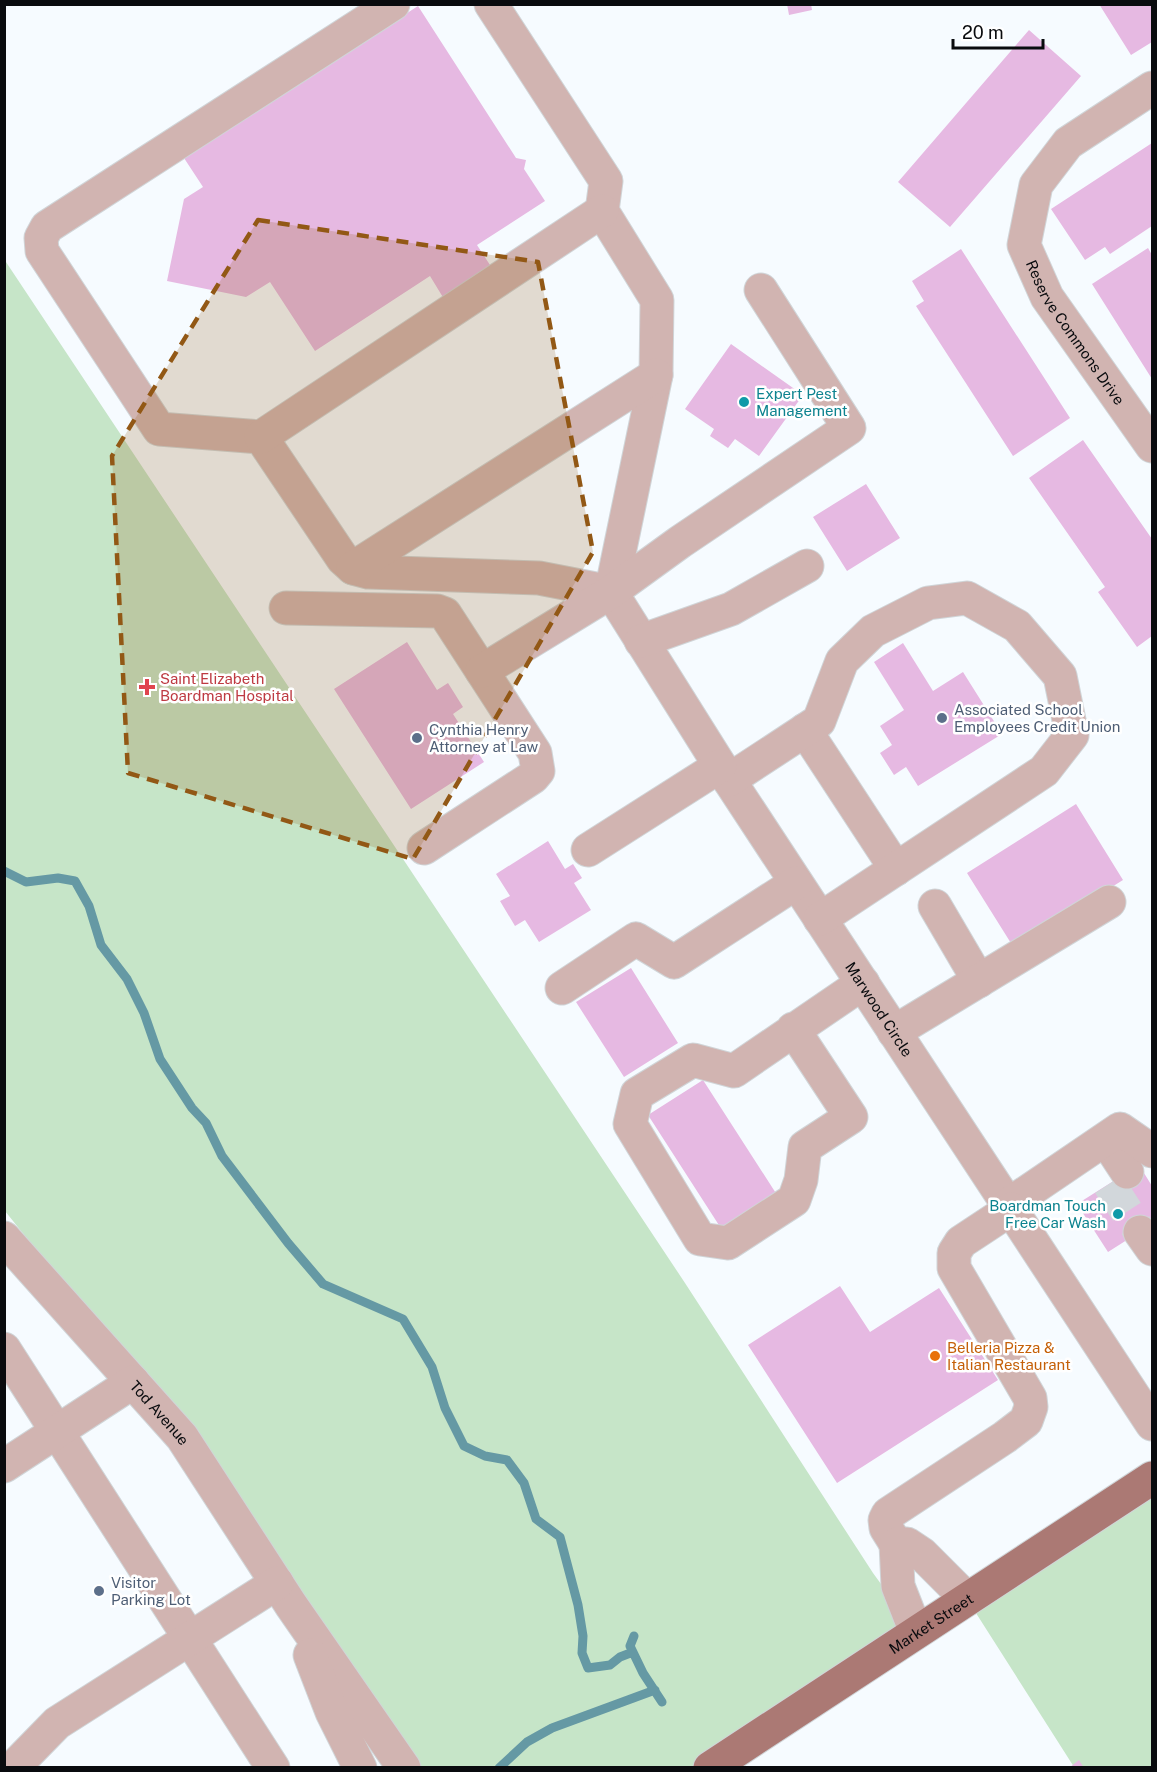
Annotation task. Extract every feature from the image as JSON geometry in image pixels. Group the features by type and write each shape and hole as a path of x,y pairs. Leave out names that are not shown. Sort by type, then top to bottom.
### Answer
{"main road":[{"name":"Market Street","path":"710,1767 1152,1478"}],"street":[{"path":"393,4 47,227 41,238 42,251 159,429 261,437 602,211"},
{"path":"491,4 606,181 602,211 657,300 656,375 611,592"},
{"name":"Reserve Commons Drive","path":"1152,88 1068,143 1036,185 1024,245 1047,297 1152,446"},
{"path":"482,671 611,592 680,542 849,428 761,290"},
{"path":"353,568 656,375"},
{"path":"261,437 343,559 353,568 368,572 539,578 611,592"},
{"path":"641,641 731,609 807,566"},
{"name":"Marwood Circle","path":"611,592 724,773 1152,1424"},
{"path":"588,850 819,721 842,661 873,631 928,603 967,598 1017,626 1060,676 1072,735 1044,771 820,919"},
{"path":"286,608 437,611 445,615 535,753 537,771 533,777 424,848"},
{"path":"805,730 896,869"},
{"path":"562,988 636,939 674,962 796,883"},
{"path":"894,1032 1109,902"},
{"path":"935,906 979,981"},
{"path":"793,1029 851,1118 805,1147 801,1180 795,1200 728,1243 700,1239 630,1124 637,1094 693,1060 734,1071 793,1029 862,983"},
{"path":"916,1632 898,1586 896,1544 886,1528 885,1520 888,1514 1005,1437 1026,1421 1031,1407 1030,1398 954,1268 954,1253 961,1242 1120,1130 1152,1151"},
{"path":"1096,1146 1118,1178"},
{"name":"Tod Avenue","path":"4,1238 182,1437 284,1594 404,1767"},
{"path":"4,1349 273,1767"},
{"path":"4,1466 133,1382"},
{"path":"896,1544 907,1544 922,1554 967,1599"},
{"path":"13,1767 57,1723 189,1638 284,1594"},
{"name":"Tod Avenue","path":"284,1594 332,1712 360,1767"}],"highlighted area":[{"path":"258,220 538,262 593,552 413,859 128,773 112,456"}],"green space":[{"name":"Saint Elizabeth Boardman Hospital","path":"4,259 685,1283 873,1573 916,1632 710,1767 417,1767 62,1282 5,1211"},
{"path":"1152,1478 1152,1767 1074,1767 967,1599"}],"building":[{"path":"787,4 811,4 812,10 789,15"},
{"path":"1099,4 1152,4 1152,42 1131,55"},
{"path":"418,6 516,158 526,160 524,169 545,201 477,245 490,265 488,270 444,299 430,276 315,351 270,282 246,297 167,281 184,199 203,187 184,158"},
{"path":"1029,30 1081,76 950,227 898,182"},
{"path":"1152,143 1152,226 1110,254 1105,247 1085,260 1051,209"},
{"path":"1148,248 1152,255 1152,379 1092,284"},
{"path":"961,249 1070,418 1013,456 916,306 924,301 912,281"},
{"name":"Expert Pest Management","path":"731,344 803,395 759,456 735,439 728,448 710,436 714,429 685,409"},
{"path":"1083,440 1152,539 1152,636 1137,647 1098,592 1105,587 1029,478"},
{"path":"866,484 900,538 847,571 813,517"},
{"name":"Cynthia Henry Attorney at Law","path":"407,642 437,690 448,683 463,707 453,714 484,762 411,809 334,689"},
{"name":"Associated School Employees Credit Union","path":"903,643 933,691 963,672 1002,734 918,786 906,767 894,775 880,753 892,745 880,726 904,710 874,662"},
{"path":"1076,804 1123,880 1014,948 967,873"},
{"path":"548,841 565,869 573,864 582,878 574,883 591,910 539,942 525,920 515,926 500,901 510,896 496,874"},
{"path":"631,968 678,1043 624,1077 576,1002"},
{"path":"703,1080 779,1198 724,1233 648,1115"},
{"name":"Boardman Touch Free Car Wash","path":"1139,1165 1152,1186 1152,1224 1108,1252 1077,1204"},
{"path":"840,1286 870,1332 939,1288 998,1380 837,1483 748,1345"},
{"path":"1079,1760 1084,1768 1069,1768"}],"waterway":[{"path":"4,871 26,882 58,878 75,881 89,906 101,945 127,979 144,1013 160,1059 192,1108 206,1123 222,1156 288,1243 323,1284 403,1319 432,1367 445,1408 464,1446 485,1456 507,1460 524,1483 536,1519 560,1537 578,1605 583,1636 582,1653 588,1668 610,1665 620,1657 633,1652"},
{"path":"634,1636 630,1646 643,1673 662,1702"},
{"path":"499,1768 527,1742 552,1728 655,1690"}],"tunnel":[{"path":"1109,1184 1140,1232"}],"place":[{"name":"Expert Pest Management","path":"744,402"},
{"name":"Saint Elizabeth Boardman Hospital","path":"147,687"},
{"name":"Associated School Employees Credit Union","path":"942,718"},
{"name":"Cynthia Henry Attorney at Law","path":"417,738"},
{"name":"Boardman Touch Free Car Wash","path":"1118,1214"},
{"name":"Belleria Pizza & Italian Restaurant","path":"935,1356"},
{"name":"Visitor Parking Lot","path":"99,1591"}]}
